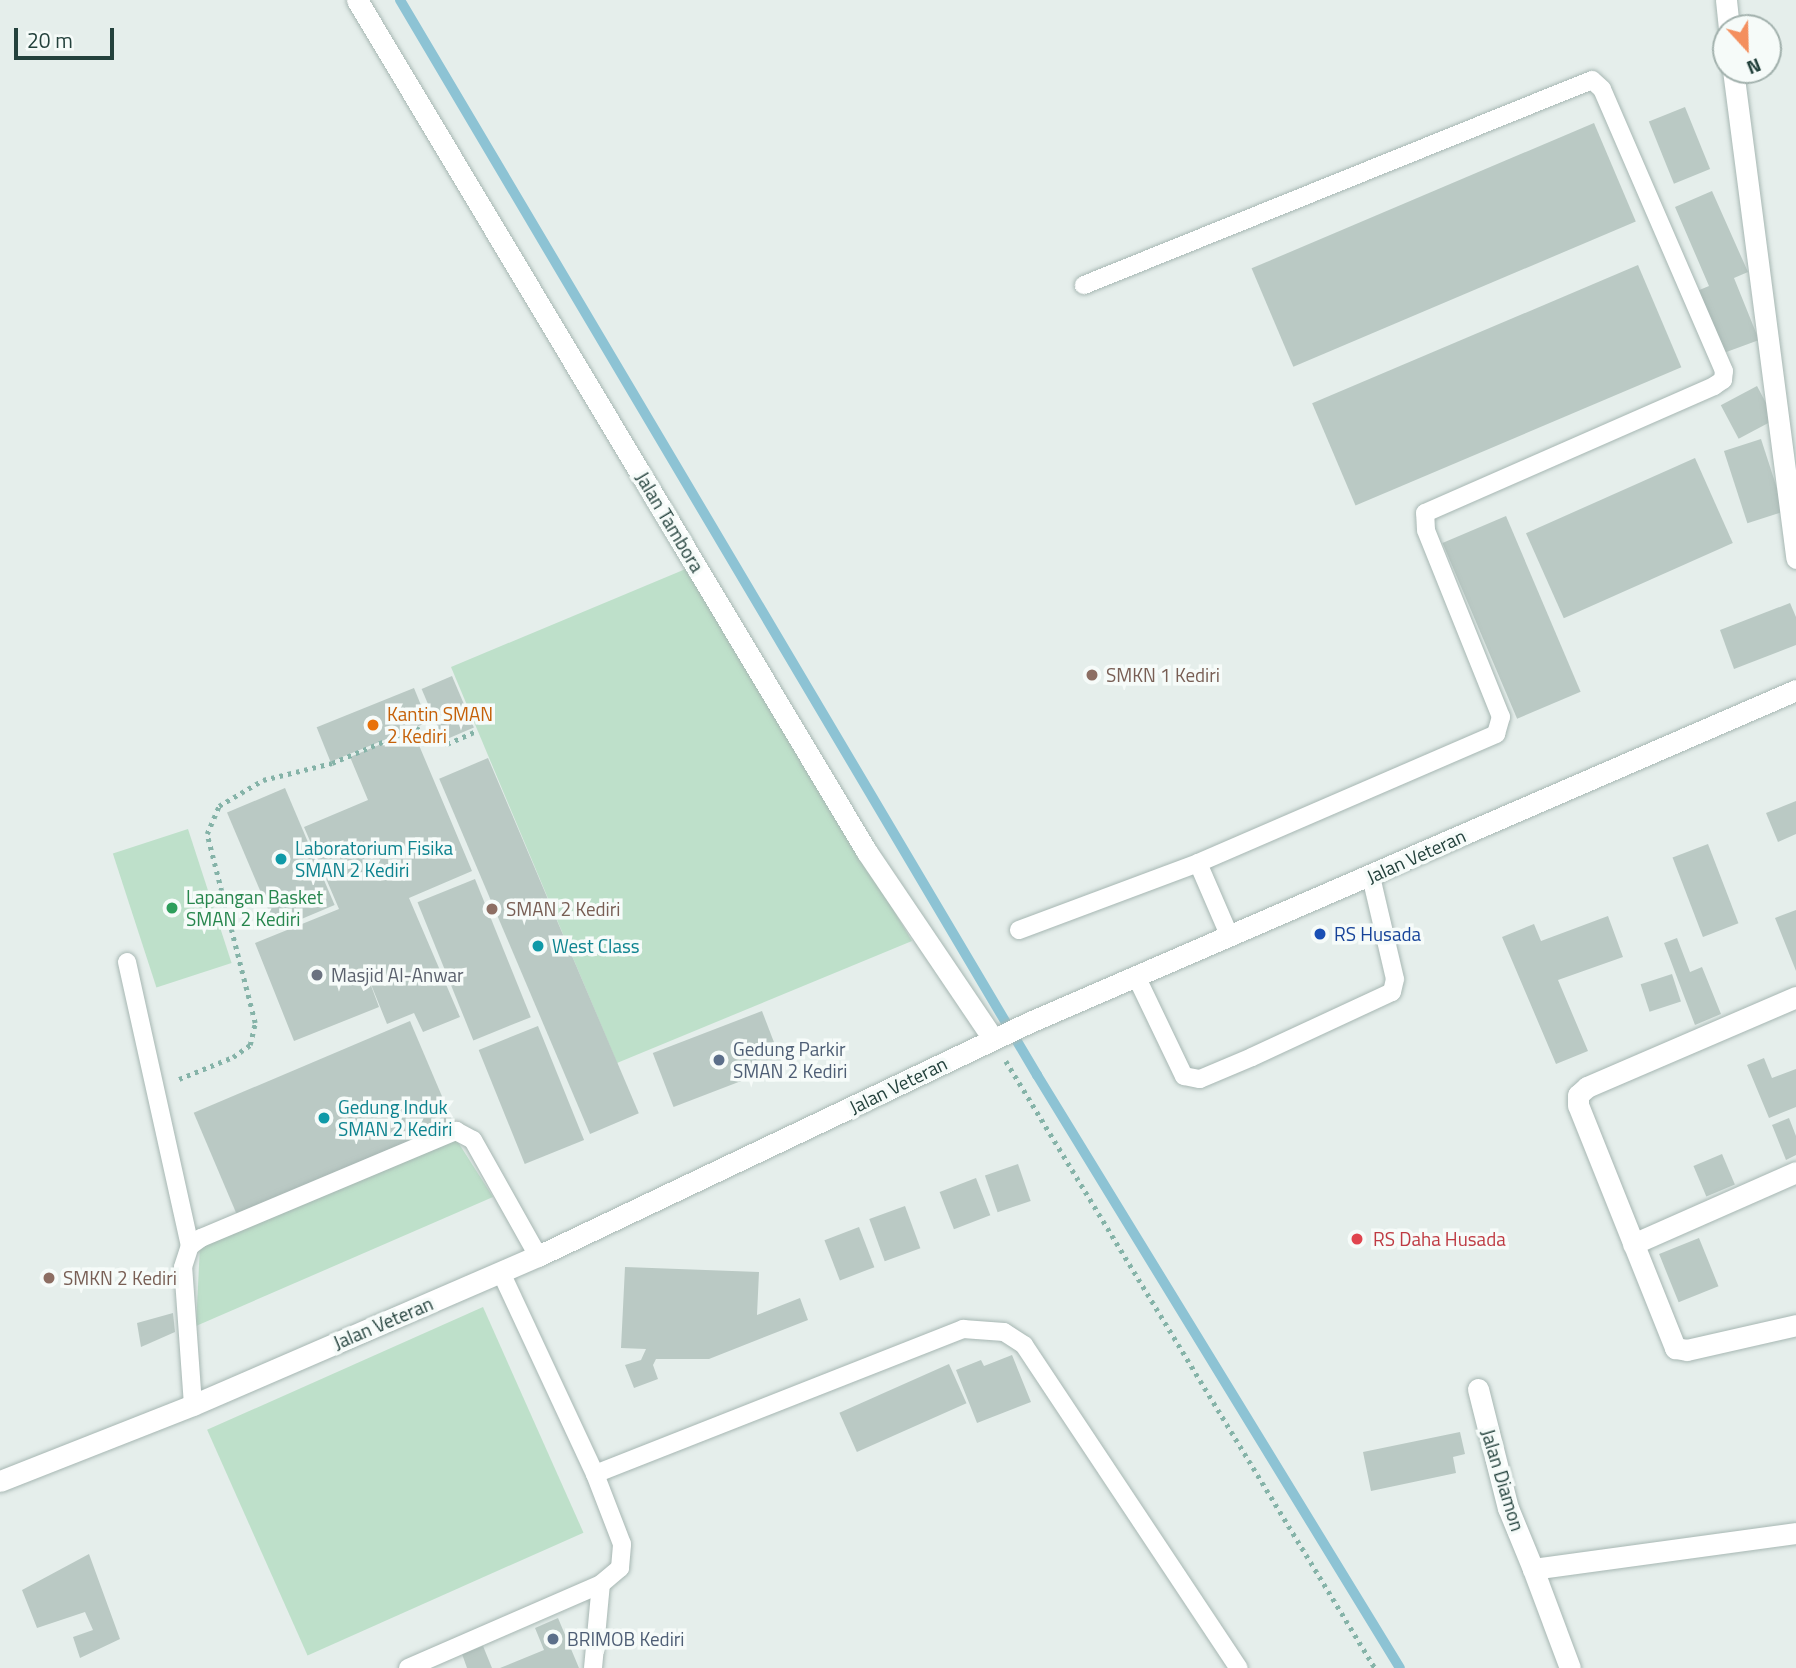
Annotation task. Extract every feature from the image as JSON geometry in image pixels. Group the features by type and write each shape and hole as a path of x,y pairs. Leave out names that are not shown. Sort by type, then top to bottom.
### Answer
{"street":[{"name":"Jalan Tambora","path":"356,0 867,852 997,1038"},
{"path":"1735,84 1796,558"},
{"name":"Jalan Veteran","path":"0,1481 193,1405 538,1256 1030,1022 1371,877 1796,690"},
{"path":"1796,997 1578,1095 1579,1110 1668,1339 1675,1348 1687,1350 1796,1325"},
{"path":"1633,1244 1796,1172"},
{"name":"Jalan Diamon","path":"1478,1389 1508,1508 1570,1668"},
{"path":"1533,1569 1796,1533"}],"lane":[{"path":"1019,930 1198,863 1496,734 1501,717 1426,530 1425,513 1714,386 1723,380 1724,371 1602,89 1592,80 1084,285"},
{"path":"1198,863 1230,937"},
{"path":"1136,976 1184,1076 1200,1079 1392,992 1395,979 1371,877"},
{"path":"127,962 190,1246 183,1267 193,1405"},
{"path":"190,1246 456,1130 473,1140 538,1256"},
{"path":"408,1668 601,1584 621,1567 622,1544 595,1474 501,1272"},
{"path":"595,1474 964,1329 1004,1332 1024,1345 1239,1668"},
{"path":"593,1668 601,1584"}],"path":[{"path":"155,1089 233,1057 250,1045 256,1023 207,834 219,806 263,780 332,763 416,728 447,744 476,731"},
{"path":"997,1038 1375,1668"}],"green space":[{"path":"688,568 912,941 617,1063 451,667"},
{"name":"Lapangan Basket SMAN 2 Kediri","path":"188,829 232,963 156,988 113,853"},
{"path":"456,1139 493,1197 196,1326 200,1246"},
{"path":"483,1307 583,1533 308,1655 207,1430"}],"building":[{"path":"1685,107 1710,169 1674,184 1649,122"},
{"path":"1594,123 1636,221 1293,367 1252,268"},
{"path":"1712,191 1748,272 1734,278 1759,340 1721,354 1697,291 1709,286 1675,207"},
{"path":"1638,265 1681,367 1356,505 1312,403"},
{"path":"1757,386 1775,420 1739,439 1721,405"},
{"path":"1761,439 1784,511 1747,523 1724,451"},
{"path":"1695,458 1733,543 1564,618 1526,533"},
{"path":"1506,516 1581,692 1517,719 1442,543"},
{"path":"1790,603 1796,617 1796,645 1734,669 1720,630"},
{"path":"452,676 474,728 444,740 422,689"},
{"name":"Kantin SMAN 2 Kediri","path":"414,688 428,722 331,762 317,727"},
{"path":"413,731 472,871 409,898 460,1017 423,1032 414,1013 387,1024 366,972 379,1007 294,1041 255,943 339,909 304,827 368,800 350,757"},
{"name":"West Class","path":"488,758 639,1113 590,1134 439,779"},
{"name":"Laboratorium Fisika SMAN 2 Kediri","path":"285,788 335,905 277,930 227,813"},
{"path":"1796,801 1796,834 1778,842 1766,813"},
{"path":"1708,844 1738,923 1703,937 1673,858"},
{"path":"475,879 531,1017 473,1040 418,902"},
{"path":"1796,910 1796,971 1775,918"},
{"path":"1608,916 1623,957 1558,980 1588,1051 1556,1064 1502,937 1534,924 1541,941"},
{"path":"1677,938 1690,972 1702,967 1721,1014 1695,1025 1664,943"},
{"path":"1672,974 1681,1002 1650,1012 1641,984"},
{"name":"Gedung Parkir SMAN 2 Kediri","path":"762,1011 783,1065 674,1107 653,1053"},
{"name":"Gedung Induk SMAN 2 Kediri","path":"410,1021 454,1124 237,1216 194,1113"},
{"path":"538,1026 584,1140 525,1164 479,1050"},
{"path":"1764,1058 1772,1078 1796,1069 1796,1107 1769,1118 1747,1065"},
{"path":"1789,1118 1796,1136 1796,1155 1786,1160 1772,1125"},
{"path":"1722,1154 1735,1184 1706,1196 1693,1166"},
{"path":"1018,1164 1031,1201 998,1212 985,1175"},
{"path":"976,1178 990,1215 954,1229 940,1192"},
{"path":"905,1206 920,1248 885,1261 869,1219"},
{"path":"859,1227 874,1267 840,1280 824,1240"},
{"path":"1699,1238 1718,1286 1679,1302 1659,1254"},
{"path":"625,1267 759,1272 757,1315 800,1298 808,1320 709,1359 656,1359 653,1365 658,1379 634,1388 625,1365 641,1360 646,1349 621,1348"},
{"path":"173,1313 175,1332 141,1347 137,1323"},
{"path":"1012,1355 1031,1402 977,1423 956,1370 981,1360 984,1366"},
{"path":"949,1364 966,1403 857,1452 839,1413"},
{"path":"1460,1432 1465,1454 1453,1457 1456,1473 1371,1491 1363,1452"},
{"path":"89,1554 120,1639 80,1658 73,1637 93,1630 85,1612 37,1628 22,1590"},
{"name":"BRIMOB Kediri","path":"558,1618 579,1668 500,1668 544,1650 535,1628"},
{"path":"483,1646 492,1668 467,1668 462,1654"}],"waterway":[{"path":"400,0 1037,1075 1400,1668"}],"place":[{"name":"SMKN 1 Kediri","path":"1092,675"},
{"name":"Kantin SMAN 2 Kediri","path":"373,725"},
{"name":"Laboratorium Fisika SMAN 2 Kediri","path":"281,859"},
{"name":"Lapangan Basket SMAN 2 Kediri","path":"172,908"},
{"name":"SMAN 2 Kediri","path":"492,909"},
{"name":"RS Husada","path":"1320,934"},
{"name":"West Class","path":"538,946"},
{"name":"Masjid Al-Anwar","path":"317,975"},
{"name":"Gedung Parkir SMAN 2 Kediri","path":"719,1060"},
{"name":"Gedung Induk SMAN 2 Kediri","path":"324,1118"},
{"name":"RS Daha Husada","path":"1357,1239"},
{"name":"SMKN 2 Kediri","path":"49,1278"},
{"name":"BRIMOB Kediri","path":"553,1639"}]}
